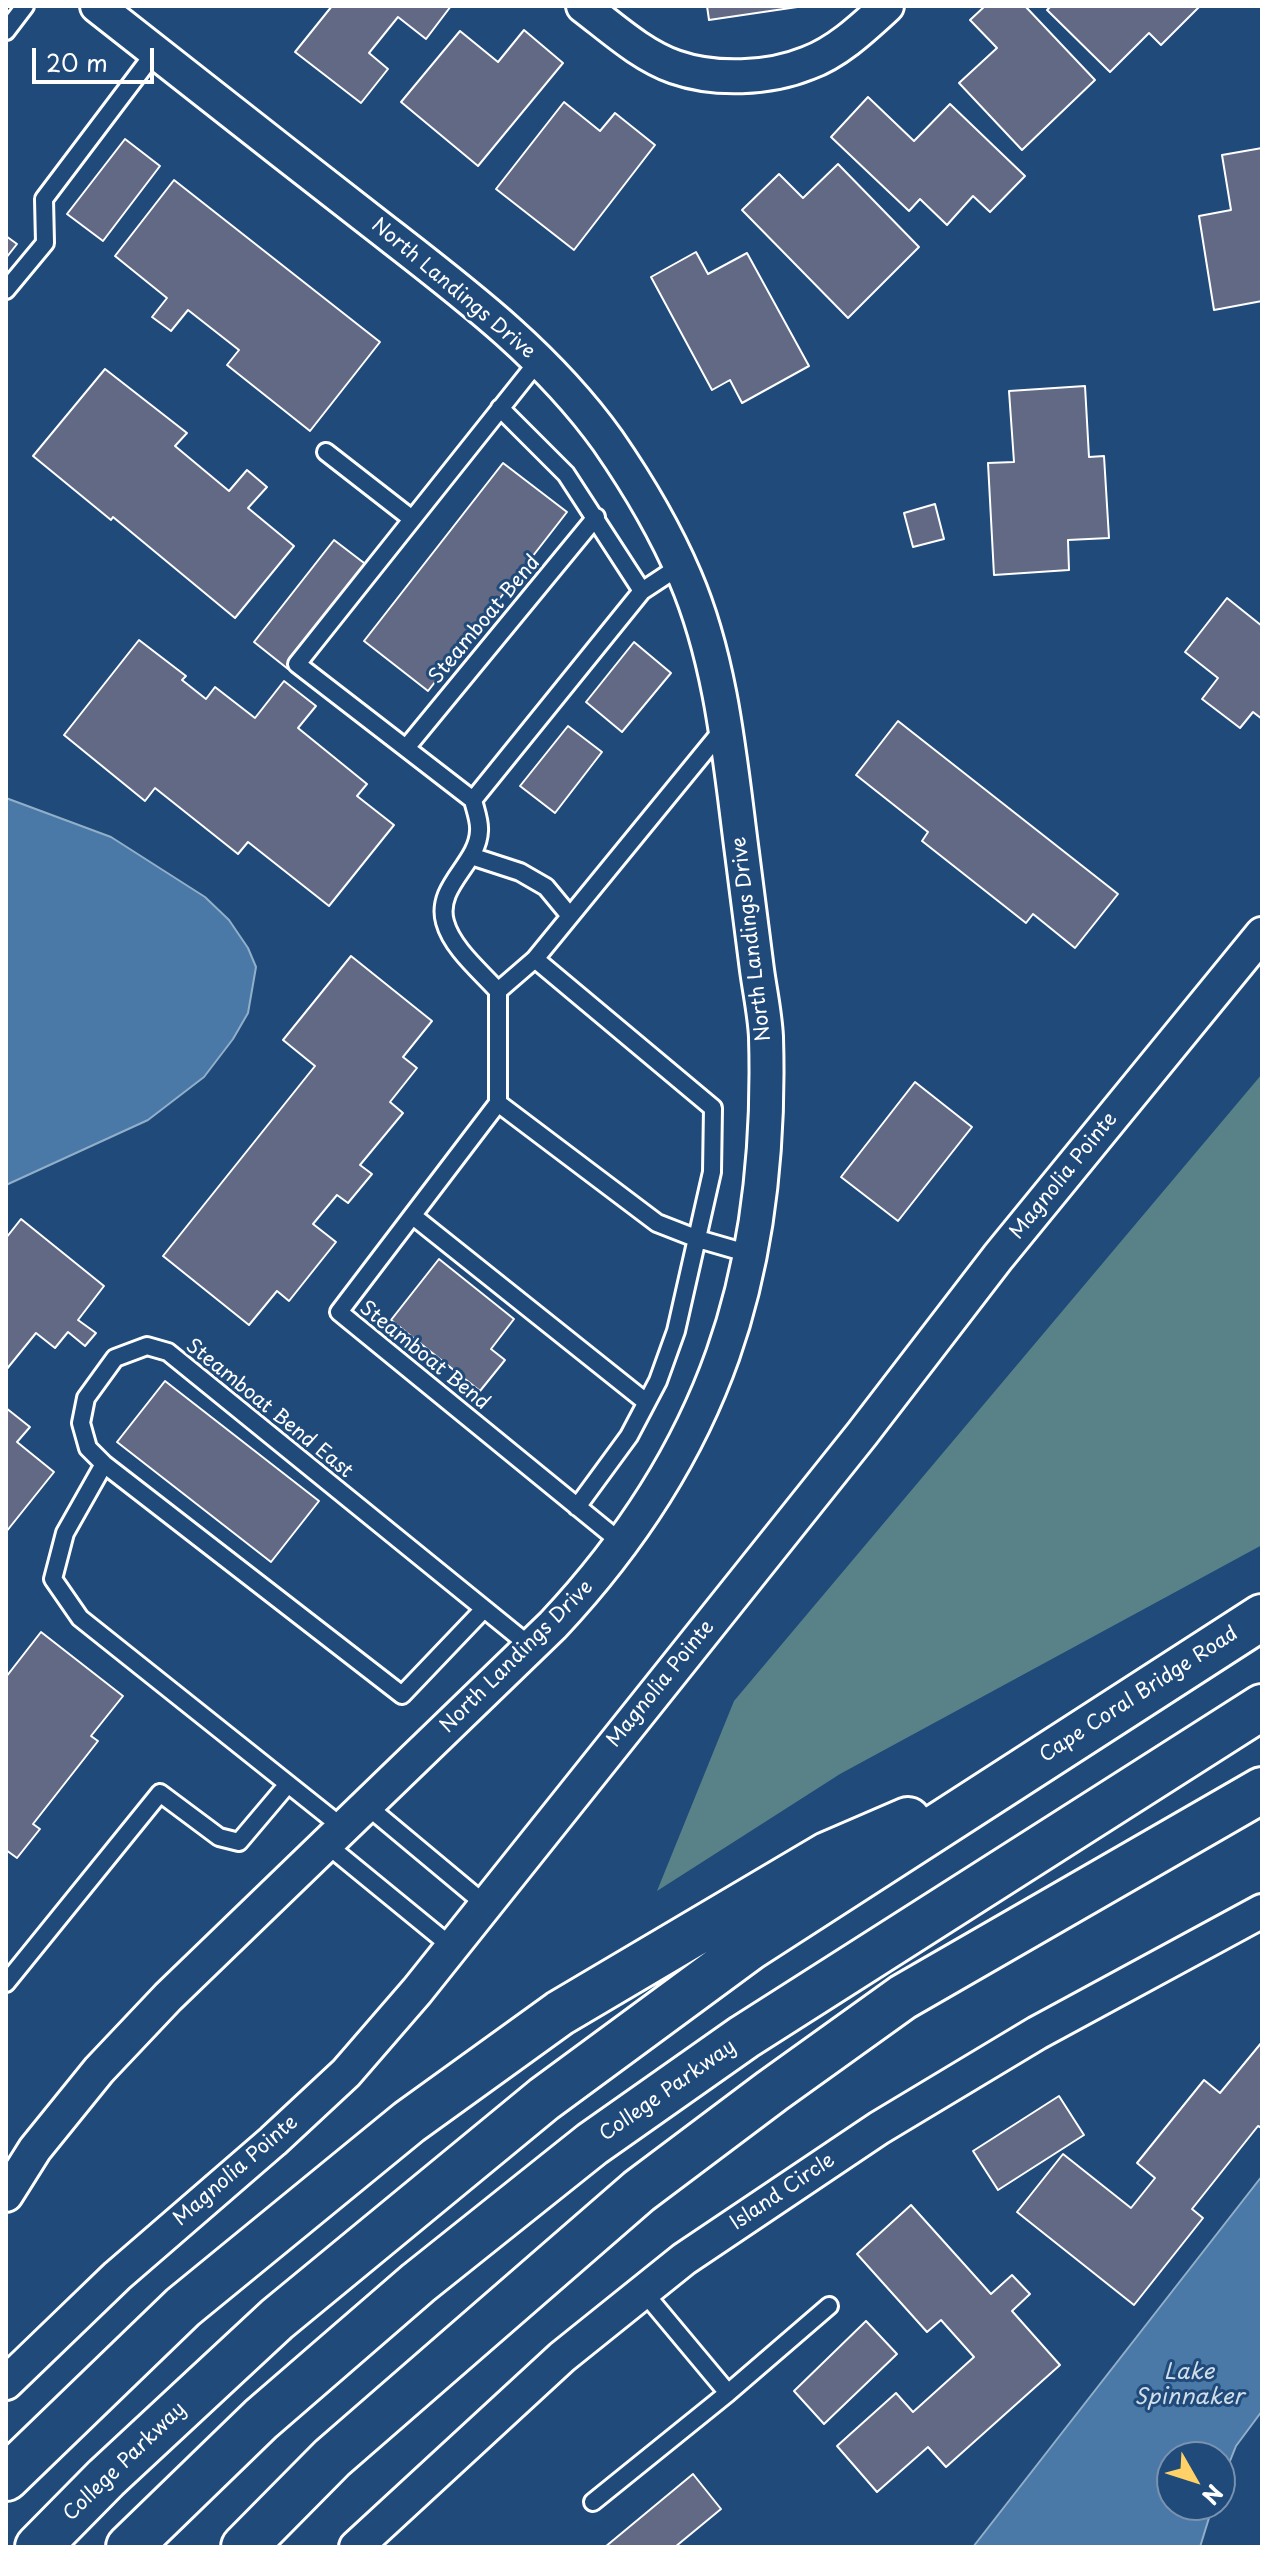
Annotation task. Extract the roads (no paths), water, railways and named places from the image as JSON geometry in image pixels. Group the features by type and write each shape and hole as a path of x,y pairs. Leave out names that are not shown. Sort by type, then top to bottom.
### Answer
{"main road":[{"name":"Cape Coral Bridge Road","path":"1017,1774 1262,1617"},
{"name":"College Parkway","path":"129,2547 285,2398 418,2283 592,2144 744,2037 1262,1707"},
{"path":"1128,1793 1262,1719"},
{"path":"6,2478 183,2307 286,2220 409,2122 560,2013 827,1855 1017,1774"},
{"name":"College Parkway","path":"38,2547 106,2478 277,2319 544,2099 749,1948 1017,1774"},
{"path":"244,2547 332,2458 639,2191 772,2091 903,1997 1262,1790"}],"street":[{"name":"North Landings Drive","path":"8,2186 99,2070 168,1997 530,1646 591,1584 623,1544 701,1413 735,1323 762,1189 765,1140 766,1033 715,671 702,623 680,566 637,485 573,397 502,324 97,6"},
{"path":"583,6 634,46 675,67 717,76 762,74 808,63 849,39 887,6"},
{"name":"Magnolia Pointe","path":"6,2383 117,2276 273,2141 346,2073 487,1906 862,1434 998,1257 1262,934"},
{"name":"Island Circle","path":"356,2547 562,2357 642,2290 777,2195 879,2128 1037,2033 1262,1911"}],"lane":[{"path":"6,31 25,6"},
{"path":"6,290 45,243 44,199 155,52"},
{"path":"539,360 297,664 473,800 479,830 471,856 448,890 444,920 457,945 498,991 498,1103 657,1223 750,1254"},
{"path":"500,408 566,474 642,591"},
{"path":"326,452 412,519"},
{"name":"Steamboat Bend","path":"406,748 596,517"},
{"path":"473,800 642,591 680,566"},
{"path":"498,991 535,959 724,728"},
{"path":"471,856 520,872 546,887 570,916"},
{"path":"535,959 713,1108 712,1172 676,1331 658,1381 629,1436 577,1507"},
{"name":"Steamboat Bend","path":"498,1103 339,1312 623,1544"},
{"path":"413,1216 646,1402"},
{"name":"Steamboat Bend East","path":"484,1609 402,1695 104,1464 88,1448 81,1423 86,1398 115,1358 147,1346 168,1352 530,1646"},
{"path":"104,1464 65,1533 53,1579 80,1618 288,1784 333,1835 452,1947"},
{"path":"6,1983 160,1793 219,1837 239,1842 288,1784"},
{"path":"366,1805 487,1906"},
{"path":"642,2290 728,2393"},
{"path":"593,2502 829,2306"}],"water":[{"path":"6,798 111,837 205,897 229,920 248,948 256,967 248,1013 204,1077 148,1120 6,1185"},
{"name":"Lake Spinnaker","path":"1262,2176 1262,2411 1236,2446 1236,2441 1156,2441 1156,2521 1208,2521 1200,2547 973,2547"}]}
